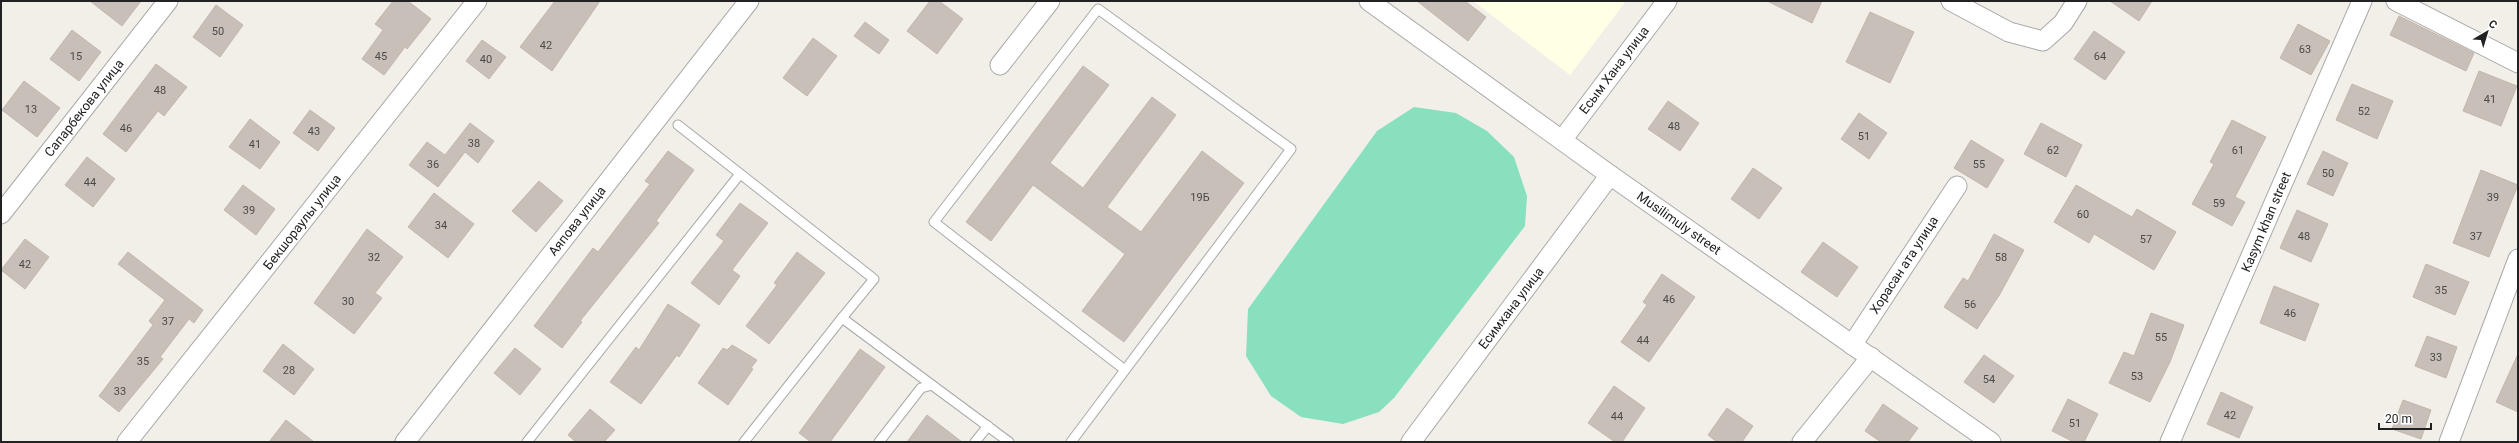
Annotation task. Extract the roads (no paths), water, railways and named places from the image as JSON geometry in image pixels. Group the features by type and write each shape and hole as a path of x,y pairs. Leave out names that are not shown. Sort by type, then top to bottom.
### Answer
{"street":[{"name":"Сапарбекова улица","path":"1,214 168,1"},
{"name":"Бекшораулы улица","path":"127,442 477,1"},
{"name":"Аяпова улица","path":"405,442 749,1"},
{"path":"1000,66 1050,1"},
{"name":"Musilimuly street","path":"1369,1 1610,175 1991,442"},
{"name":"Есым Хана улица","path":"1562,140 1667,1"},
{"path":"1951,1 2009,32 2043,41 2063,23 2077,1"},
{"name":"Kasym khan street","path":"2170,442 2362,1"},
{"path":"2396,1 2518,63"},
{"name":"Есимхана улица","path":"1411,442 1610,175"},
{"name":"Хорасан ата улица","path":"1852,345 1957,186"},
{"path":"2449,442 2518,259"},
{"path":"1802,442 1871,357"}],"lane":[{"path":"1071,442 1291,149 1101,5 934,222 1125,370"},
{"path":"678,125 874,278 744,442"},
{"path":"527,442 740,174"},
{"path":"842,318 1009,442"},
{"path":"879,442 921,388 932,385"},
{"path":"975,442 988,426"}]}
